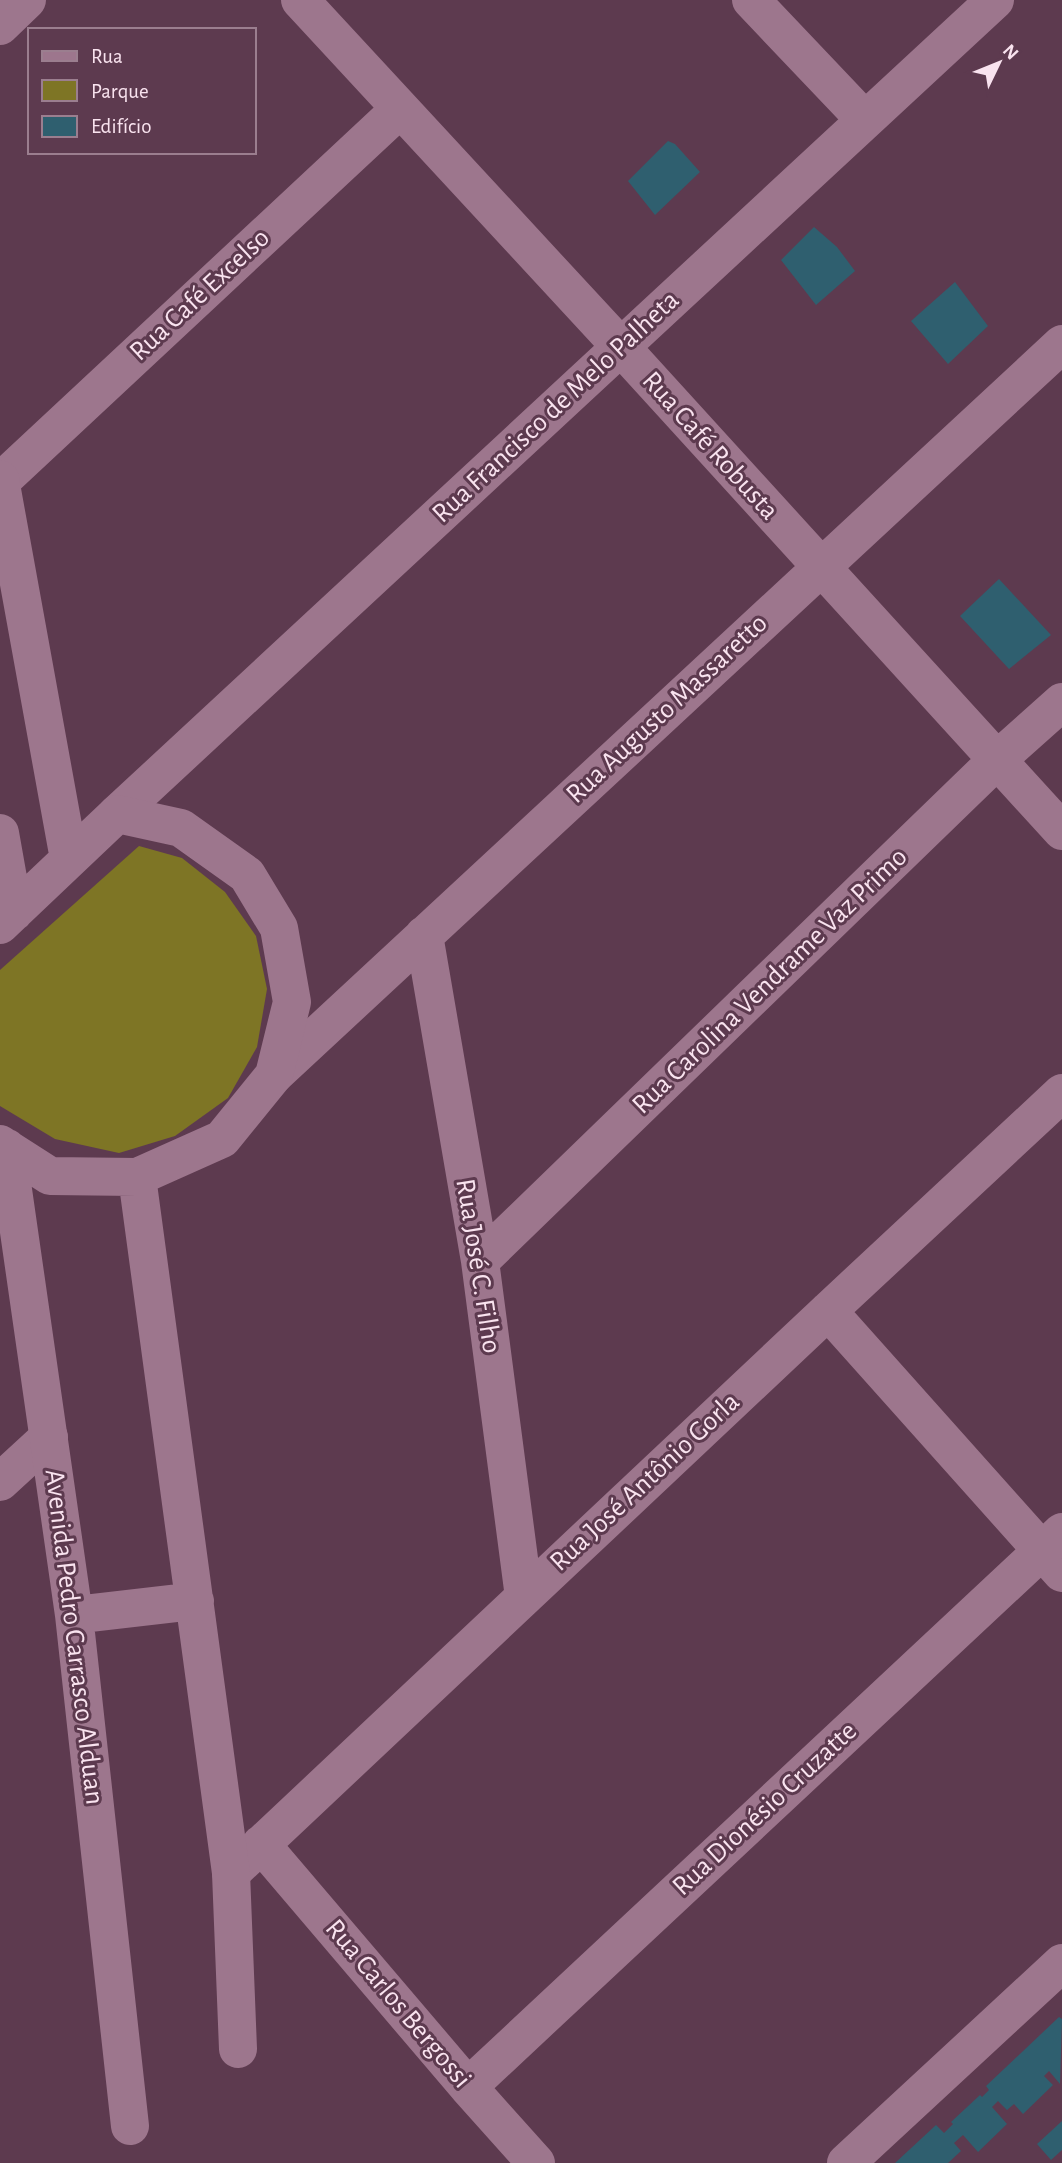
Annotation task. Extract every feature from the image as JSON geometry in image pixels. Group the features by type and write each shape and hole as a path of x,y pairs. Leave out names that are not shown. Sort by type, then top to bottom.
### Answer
{"street":[{"path":"0,26 27,0"},
{"name":"Rua Café Robusta","path":"300,0 1062,831"},
{"path":"751,0 865,120"},
{"name":"Rua Francisco de Melo Palheta","path":"7,918 995,0"},
{"name":"Rua Café Excelso","path":"0,481 400,109"},
{"name":"Rua Augusto Massaretto","path":"137,1177 222,1139 274,1075 1062,344"},
{"path":"0,481 69,859"},
{"name":"Rua Carolina Vendrame Vaz Primo","path":"480,1261 997,760 1062,702"},
{"path":"117,814 181,828 247,876 279,928 292,1002 274,1075"},
{"path":"0,833 7,918"},
{"name":"Rua José C. Filho","path":"424,936 480,1261 524,1597"},
{"name":"Rua José Antônio Gorla","path":"231,1873 1062,1094"},
{"path":"3,1146 50,1176 137,1177 231,1873 238,2049"},
{"name":"Avenida Pedro Carrasco Alduan","path":"3,1146 74,1615 130,2126"},
{"path":"828,1311 1055,1552"},
{"path":"0,1482 49,1437"},
{"name":"Rua Dionésio Cruzatte","path":"468,2087 1055,1552"},
{"path":"74,1615 195,1601"},
{"name":"Rua Carlos Bergossi","path":"261,1844 536,2163"},
{"path":"846,2163 1062,1963"}],"green space":[{"path":"139,846 182,858 225,892 256,936 267,989 257,1047 228,1098 175,1136 119,1153 55,1139 0,1106 0,970"}],"building":[{"path":"668,141 675,144 700,172 655,215 628,181"},
{"path":"814,227 837,247 855,271 816,305 781,260"},
{"path":"955,282 988,326 948,364 911,321"},
{"path":"999,579 1051,635 1009,669 960,616"},
{"path":"1059,2017 1062,2019 1060,2084 1049,2071 1044,2076 1053,2085 1023,2114 1014,2104 1007,2110 998,2101 992,2107 1007,2124 978,2152 963,2135 954,2143 961,2151 948,2163 895,2163 936,2125 944,2133 953,2124 951,2122 989,2090 986,2086"},
{"path":"1062,2121 1062,2150 1051,2160 1037,2144"}]}
